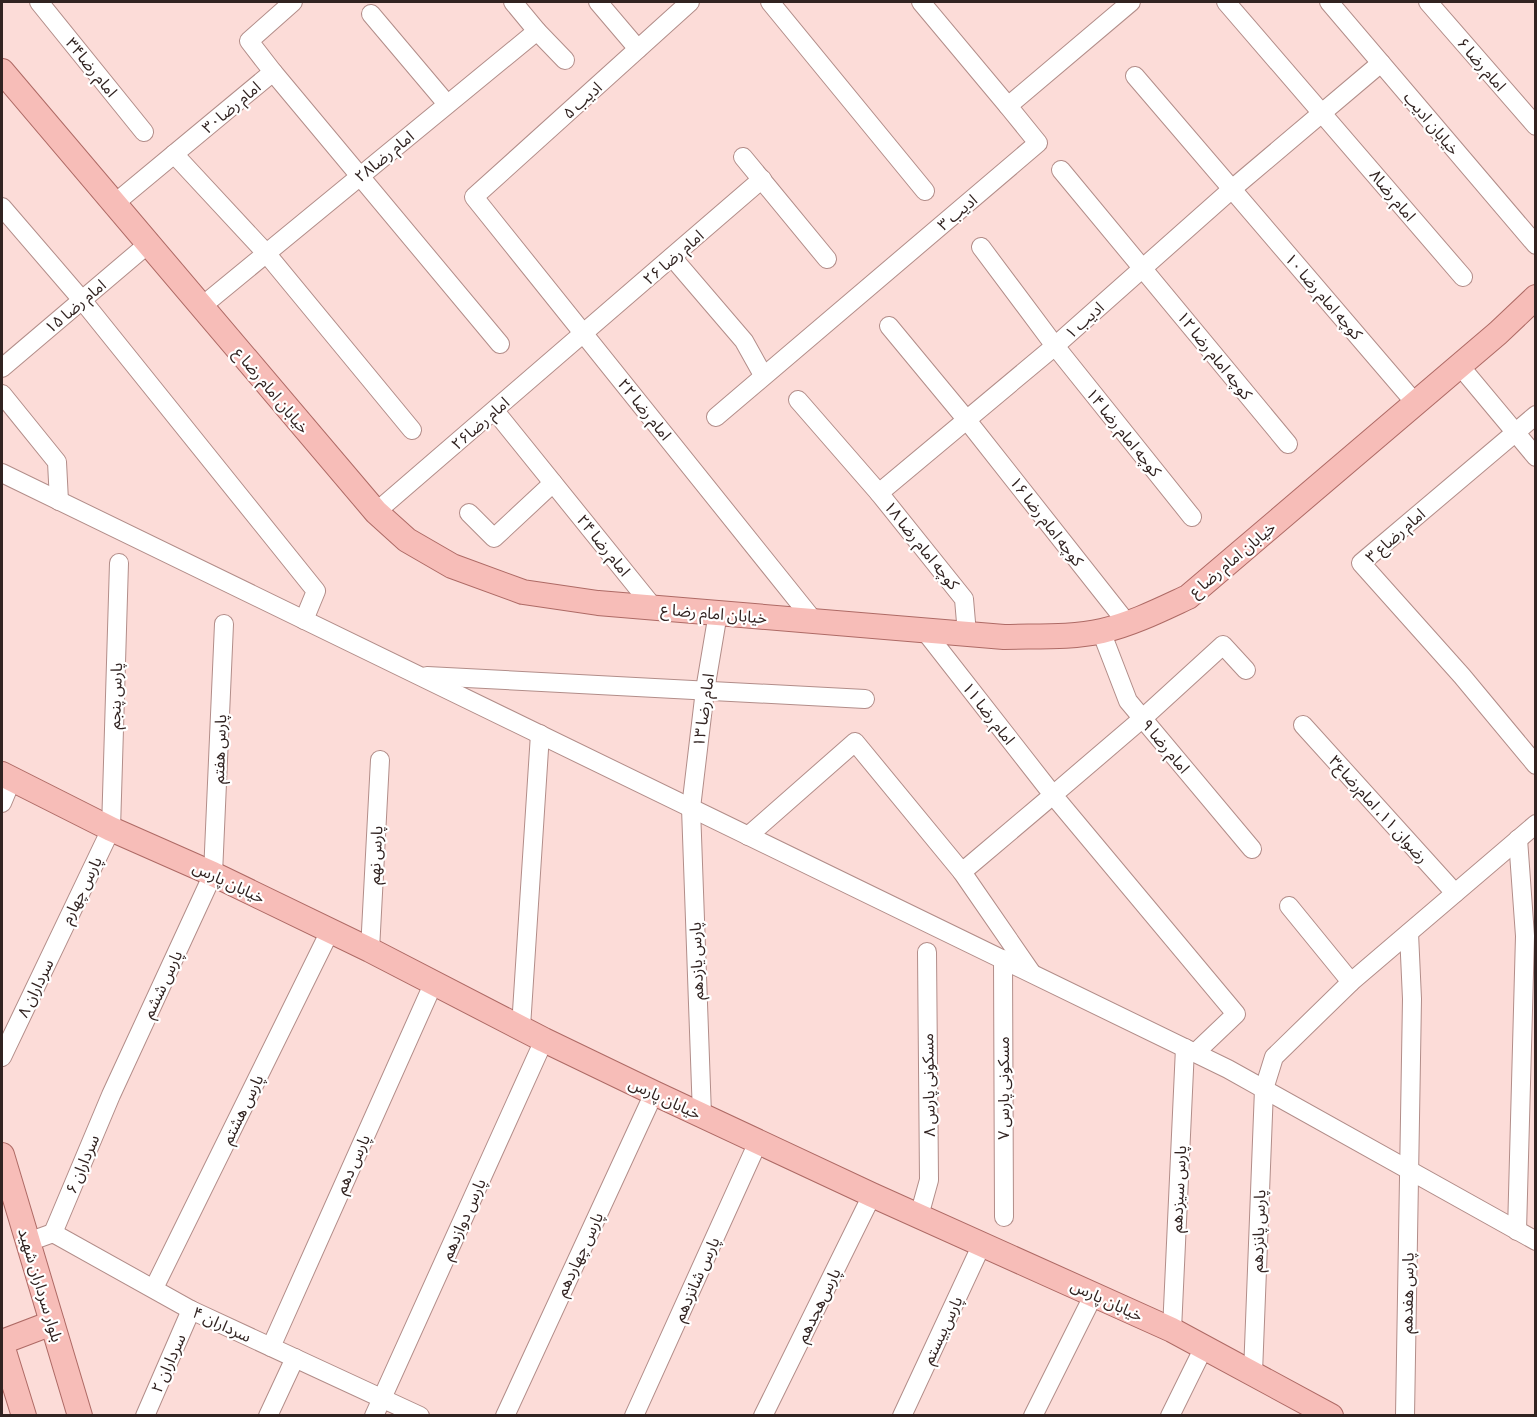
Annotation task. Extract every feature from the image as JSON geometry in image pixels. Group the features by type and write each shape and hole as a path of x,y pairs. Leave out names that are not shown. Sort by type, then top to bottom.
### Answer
{"main road":[{"name":"خیابان امام رضا ع","path":"2,71 376,512 406,540 452,566 523,592 598,603 967,634 1053,636 1101,631 1144,617 1188,597 1416,404 1536,297"},
{"name":"خیابان پارس","path":"7,776 111,829 213,874 434,981 544,1040 654,1093 872,1195 1172,1330 1331,1416"},
{"name":"بلوار سرداران شهید","path":"2,1155 80,1416"},
{"path":"24,1416 2,1343 52,1323"}],"street":[{"name":"امام رضا۳۴","path":"39,2 144,132"},
{"name":"امام رضا۳۰","path":"114,204 273,72 249,41 293,2"},
{"path":"513,2 565,60"},
{"path":"598,2 638,50"},
{"name":"ادیب ۵","path":"474,197 690,2"},
{"path":"770,2 925,191"},
{"path":"921,2 1008,106 1131,2"},
{"name":"امام رضا۸","path":"1226,2 1463,278"},
{"name":"خیابان ادیب","path":"1331,2 1536,244"},
{"name":"امام رضا ۶","path":"1428,2 1536,126"},
{"path":"371,14 447,104"},
{"name":"امام رضا۲۸","path":"201,306 537,31"},
{"name":"ادیب ۱","path":"879,493 1055,346 1232,189 1381,63"},
{"path":"273,72 500,344"},
{"name":"کوچه امام رضا ۱۰","path":"1135,76 1416,404"},
{"name":"ادیب ۳","path":"716,417 1038,143 1008,106"},
{"path":"174,154 266,254 412,430"},
{"path":"743,157 827,259"},
{"name":"کوچه امام رضا ۱۲","path":"1061,170 1288,444"},
{"name":"امام رضا ۲۶","path":"584,334 762,179"},
{"name":"امام رضا ۲۲","path":"474,197 814,621"},
{"path":"2,207 82,300 316,591 304,620"},
{"name":"۱۵ امام رضا","path":"2,368 148,244"},
{"name":"کوچه امام رضا ۱۴","path":"981,247 1055,346 1192,517"},
{"path":"672,257 744,340 763,375"},
{"name":"کوچه امام رضا ۱۶","path":"889,326 966,419 1127,623"},
{"name":"امام رضا۲۶","path":"376,512 584,334"},
{"path":"1460,366 1536,457"},
{"path":"2,394 57,462 59,501"},
{"path":"798,400 879,493"},
{"name":"امام رضا ۲۴","path":"495,411 654,608"},
{"path":"1515,432 1536,415"},
{"name":"امام رضا‌ع ۳","path":"1515,432 1361,563 1462,676 1536,765"},
{"path":"2,473 1190,1050 1536,1241"},
{"path":"469,513 494,538 553,483"},
{"name":"کوچه امام رضا ۱۸","path":"879,493 964,598 967,634"},
{"name":"پارس‌‌ پنجم","path":"111,829 119,563"},
{"name":"امام رضا ۱۳","path":"690,808 705,690 718,613"},
{"name":"پارس‌‌ هفتم","path":"213,874 224,624"},
{"name":"امام رضا ۱۱","path":"924,630 1053,795 1236,1014 1190,1050"},
{"name":"امام رضا ۹","path":"1101,631 1128,701 1252,849"},
{"path":"963,872 1143,718 1223,645 1246,670"},
{"path":"419,675 866,699"},
{"name":"رضوان ۱۱، امام‌رضا‌ع‌۳","path":"1303,725 1455,893"},
{"path":"521,1027 540,734"},
{"path":"748,836 855,742 963,872 1032,974"},
{"name":"پارس‌‌ نهم","path":"370,950 380,760"},
{"path":"2,803 7,776"},
{"name":"پارس‌‌ یازدهم","path":"690,808 702,1115"},
{"name":"پارس‌ پانزدهم","path":"1253,1374 1264,1089 1274,1057 1352,982 1536,824"},
{"name":"پارس‌‌ چهارم","path":"52,951 111,829"},
{"path":"1517,1231 1525,936 1518,839"},
{"name":"پارس‌‌ ششم","path":"111,1095 213,874"},
{"path":"1289,906 1352,982"},
{"name":"پارس‌‌ هشتم","path":"154,1288 330,931"},
{"name":"پارس‌ هفدهم","path":"1406,1416 1412,999 1409,933"},
{"name":"سرداران ۸","path":"2,1057 52,951"},
{"name":"مسکونی پارس ۸","path":"919,1216 929,1180 927,952"},
{"name":"مسکونی ‌پارس ۷","path":"1003,959 1004,1217"},
{"name":"پارس‌‌ دهم","path":"271,1347 434,981"},
{"name":"پارس‌‌ دوازدهم","path":"374,1416 544,1040"},
{"name":"پارس‌ سیزدهم","path":"1172,1330 1190,1050"},
{"name":"پارس‌‌ چهاردهم","path":"505,1416 654,1093"},
{"name":"سرداران ۶","path":"53,1233 111,1095"},
{"name":"پارس‌‌ شانزدهم","path":"634,1416 758,1142"},
{"name":"پارس‌‌هجدهم","path":"764,1416 872,1195"},
{"path":"28,1242 53,1233"},
{"name":"سرداران ۴","path":"53,1233 191,1310 420,1416"},
{"name":"پارس‌بیستم","path":"902,1416 982,1244"},
{"path":"1033,1416 1094,1294"},
{"name":"سرداران ۲","path":"145,1416 191,1310"},
{"path":"1170,1416 1204,1347"},
{"path":"268,1416 295,1358"}]}
